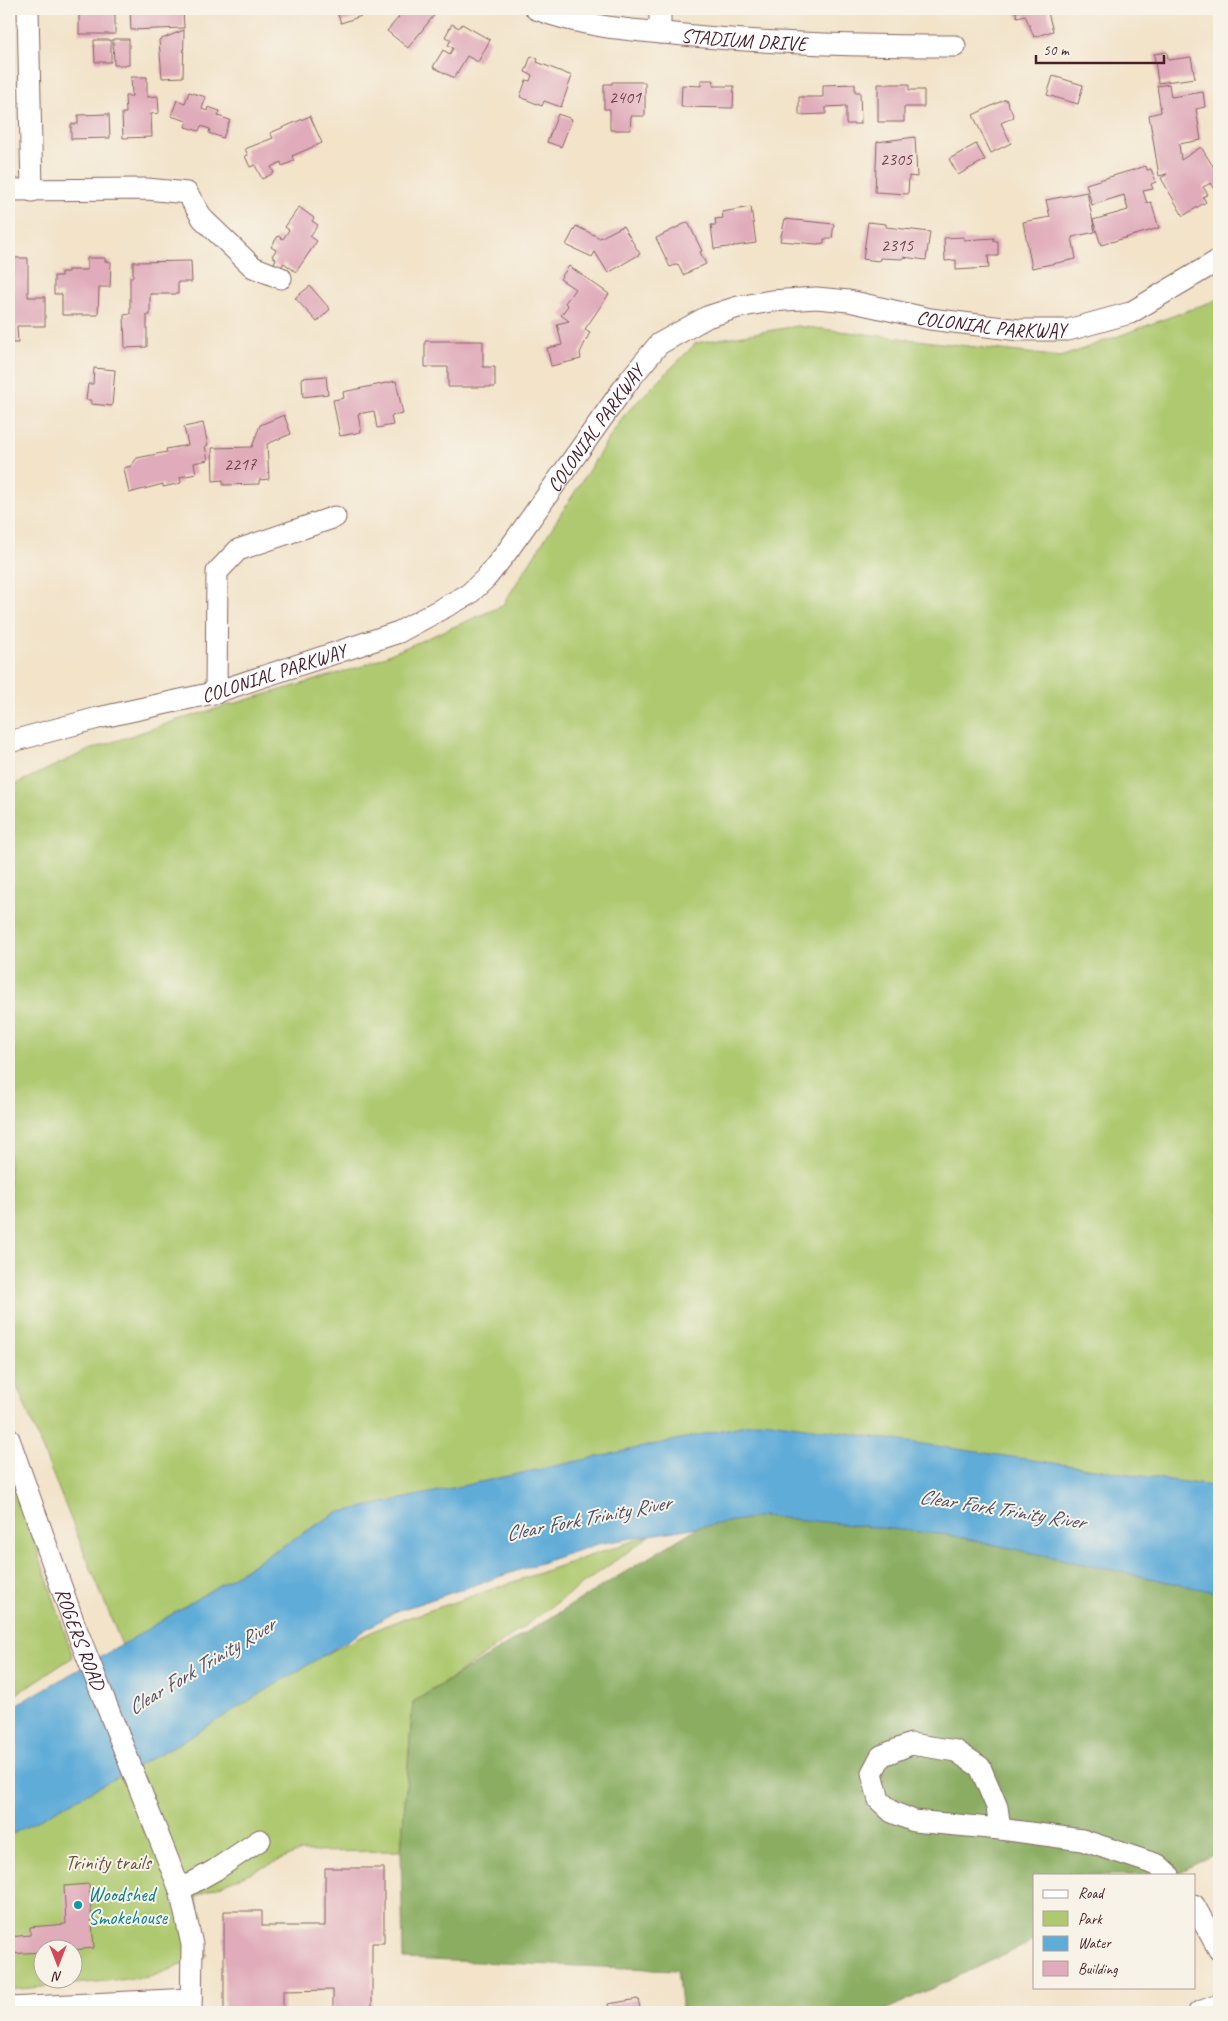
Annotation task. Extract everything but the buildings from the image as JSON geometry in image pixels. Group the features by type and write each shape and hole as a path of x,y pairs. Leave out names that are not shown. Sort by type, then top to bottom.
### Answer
{"street":[{"path":"28,9 32,190"},
{"name":"STADIUM DRIVE","path":"536,9 559,18 595,26 727,39 883,46 955,46"},
{"path":"660,9 660,33"},
{"path":"9,190 147,189 187,193 203,219 253,267 281,278"},
{"name":"COLONIAL PARKWAY","path":"9,742 98,718 216,693 399,632 469,594 486,578 506,553 630,379 659,344 707,317 738,307 771,300 816,298 849,300 930,319 1018,330 1068,330 1130,313 1219,260"},
{"path":"216,693 217,572 238,550 335,517"},
{"name":"ROGERS ROAD","path":"9,1439 75,1626 180,1890 192,1945 191,2005"},
{"path":"1000,1829 997,1807 980,1767 956,1751 912,1744 881,1756 872,1773 879,1800 892,1812 914,1821 1000,1829 1082,1840 1158,1864 1168,1874"},
{"path":"180,1890 215,1870 260,1840"},
{"path":"1196,1909 1219,1950"},
{"path":"10,2009 191,2005"},
{"path":"1199,2012 1219,2006"}],"green space":[{"path":"1219,299 1219,1487 336,1513 122,1645 9,1371 9,787 89,750 178,720 360,667 502,606 624,415 696,343 797,326 1061,357"},
{"path":"9,1472 21,1501 73,1657 9,1699"},
{"path":"759,1490 1219,1592 1219,1852 1176,1874 1033,1874 1033,1941 881,2012 682,2012 677,1970 403,1959 401,1851 413,1702"},
{"name":"Trinity trails","path":"651,1535 452,1678 413,1702 401,1851 299,1852 196,1896 207,1955 150,1977 82,1983 82,1938 32,1938 32,1988 9,1990 9,1805 384,1626"}],"water":[{"name":"Clear Fork Trinity River","path":"764,1421 1219,1487 1219,1593 949,1535 764,1516 597,1544 394,1612 185,1740 9,1836 9,1709 122,1645 336,1513"}],"place":[{"name":"Woodshed Smokehouse","path":"78,1905"}]}
